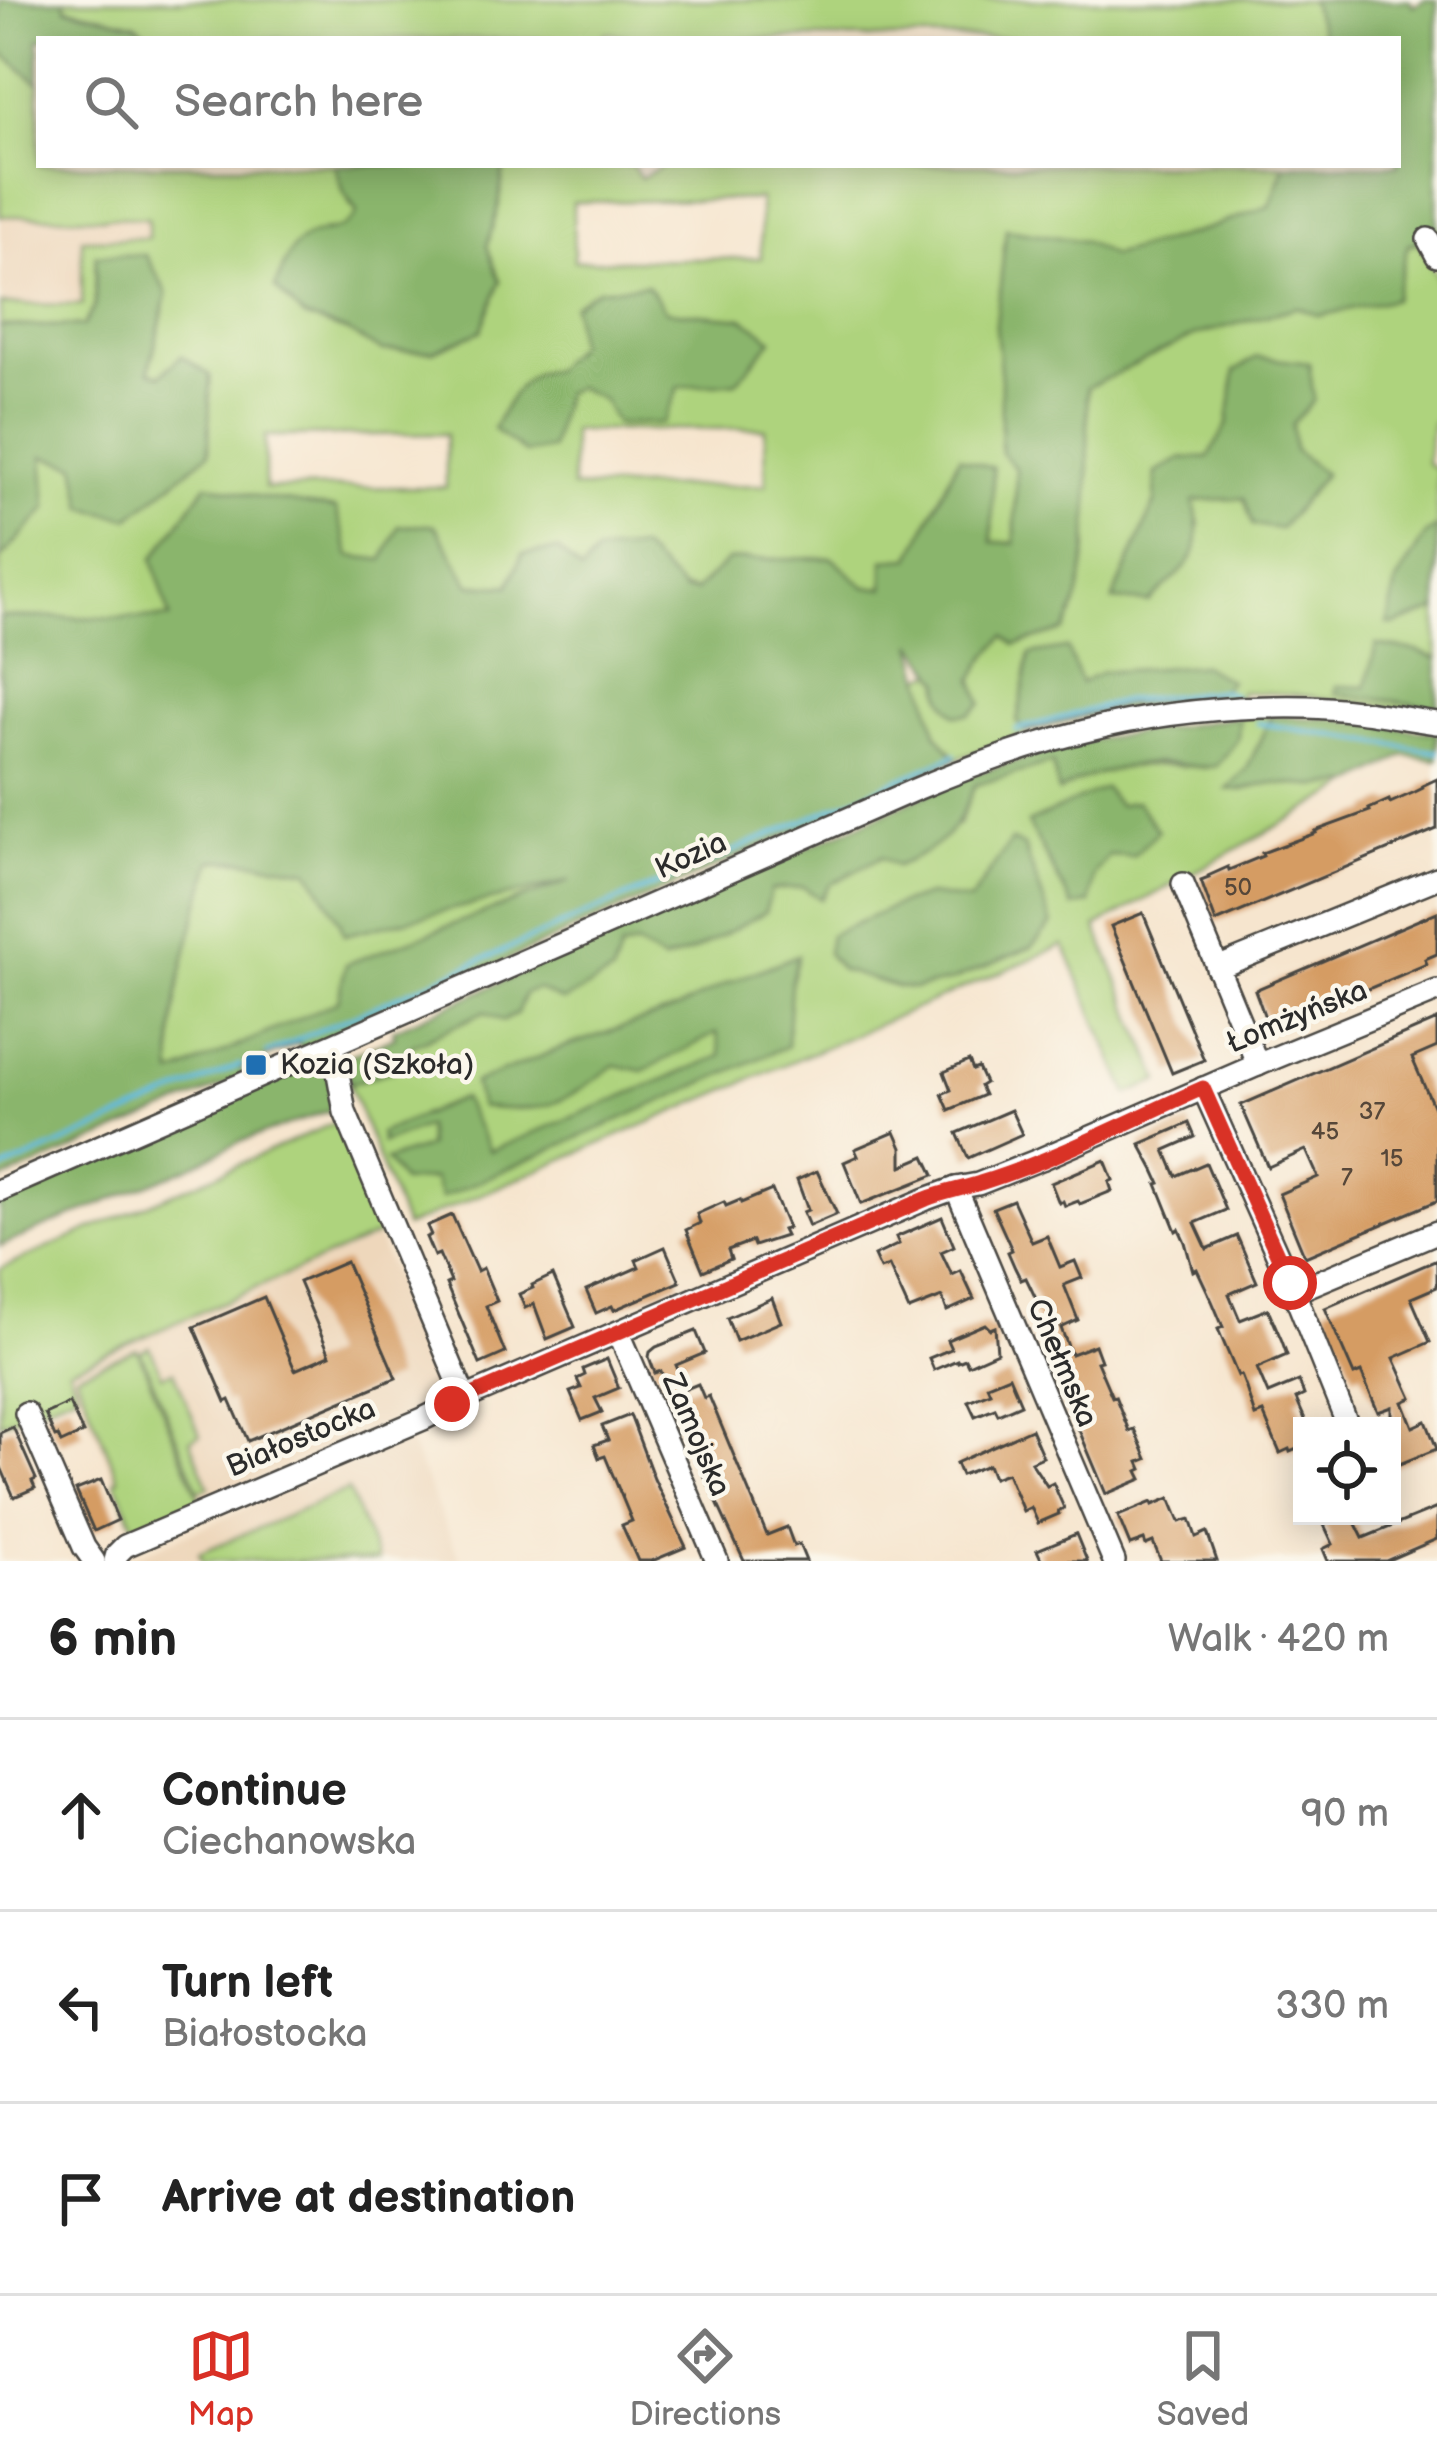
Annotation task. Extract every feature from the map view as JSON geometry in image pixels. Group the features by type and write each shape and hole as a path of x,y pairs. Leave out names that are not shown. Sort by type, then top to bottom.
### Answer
{"street":[{"name":"Kozia","path":"0,1190 1012,750 1134,719 1230,708 1346,710 1437,723"},
{"path":"1217,968 1437,878"},
{"path":"1183,884 1258,1065"},
{"name":"Łomżyńska","path":"1179,1099 1437,991"},
{"path":"333,1046 343,1107 465,1398"},
{"path":"1203,1088 1344,1417"},
{"name":"Białostocka","path":"116,1561 124,1546 956,1188 1041,1159 1179,1099"},
{"name":"Chełmska","path":"956,1188 1114,1561"},
{"path":"1294,1292 1437,1232"},
{"name":"Zamojska","path":"619,1333 717,1561"},
{"path":"26,1413 94,1561"}],"shaded area":[{"path":"0,216 148,218 148,239 82,305 0,304"},
{"path":"377,1238 441,1386 434,1403 136,1530 68,1369"},
{"path":"408,1439 461,1561 136,1561 134,1557"}],"green space":[{"path":"0,0 65,0 66,8 136,24 150,36 36,36 36,81 0,51"},
{"path":"66,0 1310,0 1325,36 150,36 136,24 65,7"},
{"path":"1310,0 1410,0 1413,6 1437,0 1437,235 1408,245 1394,299 1319,316 1298,307 1196,335 1087,388 1087,547 1075,607 1064,631 1015,645 1005,636 973,679 982,703 969,714 956,715 950,708 941,681 914,643 936,733 957,759 303,1051 299,1043 241,1068 244,1077 0,1181 0,617 170,618 153,559 207,484 336,509 350,556 383,560 399,526 435,525 470,585 509,586 522,554 558,550 581,572 596,553 640,548 684,591 695,591 728,560 832,558 865,587 884,588 884,560 911,558 959,457 993,468 992,542 1015,543 1016,469 1001,453 996,325 1006,229 1083,241 1112,256 1270,206 1284,168 1401,168 1401,36 1323,36","holes":["241,860 309,870 344,935 570,881 346,964 338,1001 173,1075 178,994 212,861"]},
{"path":"0,51 36,81 36,168 336,168 357,212 343,227 322,231 304,317 346,331 382,351 500,282 487,246 504,168 634,168 641,178 659,168 1284,168 1271,206 1112,256 1083,241 996,325 1016,469 1015,543 992,542 959,457 911,559 885,588 865,587 831,558 728,560 695,591 581,572 509,586 470,585 383,560 349,556 259,497 207,484 171,618 0,617 0,559 46,508 43,456 76,464 129,518 208,453 210,376 181,357 160,375 149,372 167,294 96,255 95,306 83,326 0,326 0,304 82,305 82,239 148,238 148,218 0,216","holes":["760,199 761,258 574,261 573,202","765,428 766,485 572,488 572,431","446,434 446,487 265,488 265,436"]},
{"path":"336,168 504,168 487,246 500,282 481,331 433,351 382,351 346,331 304,317 275,288 298,243 352,220 357,212"},
{"path":"1418,242 1437,277 1437,420 1432,423 1427,463 1437,470 1437,713 1241,692 1240,698 1084,717 957,759 936,733 922,677 934,672 941,681 973,679 1005,635 1073,615 1087,548 1087,388 1074,379","holes":["1235,371 1291,424 1294,450 1324,475 1280,528 1253,525 1245,498 1193,501 1200,525 1113,599 1155,502 1182,459 1208,458 1229,423","1030,655 1081,684 1217,695 1017,722"]},
{"path":"96,255 146,255 167,293 149,371 161,375 181,356 210,375 209,453 129,518 84,508 76,465 43,456 47,508 0,559 0,326 83,326 95,306"},
{"path":"647,285 666,311 743,318 773,339 736,382 679,387 663,423 616,424 603,400 577,387 564,393 551,449 525,453 493,429 523,383 552,370 577,344 573,305 598,289"},
{"path":"1257,357 1309,363 1314,400 1292,424 1294,450 1324,474 1280,529 1253,525 1244,498 1194,501 1198,536 1184,568 1149,602 1113,600 1155,503 1156,473 1182,458 1208,458 1228,423 1235,371"},
{"path":"1437,528 1437,610 1388,624 1396,583 1425,535"},
{"path":"1376,645 1437,659 1437,707 1335,693 1336,686 1366,687"},
{"path":"1067,648 1081,683 1102,672 1202,665 1230,681 1217,695 1124,705 1025,731 1017,722 1030,654"},
{"path":"1271,716 1247,769 1228,789 1271,783 1353,784 1096,927 1160,1081 1128,1094 1064,945 405,1227 349,1084 394,1070 411,1046 485,1012 504,1021 517,1013 524,993 621,950 636,945 664,961 695,950 771,890 829,885 959,824 975,785 1052,762 1059,792 1111,770 1168,765 1206,768 1239,717"},
{"path":"1271,716 1437,733 1437,760 1405,755 1353,784 1271,783 1227,789 1247,769"},
{"path":"1239,717 1238,739 1217,766 1134,766 1093,776 1059,792 1052,763 975,785 946,836 913,859 896,866 881,857 829,885 821,899 803,887 771,890 765,912 695,950 663,961 636,945 621,949 612,974 563,1001 537,989 525,993 517,1013 503,1021 484,1012 411,1046 394,1070 349,1084 350,1055 395,1037 393,1030 973,774 1091,740"},
{"path":"1104,788 1118,805 1136,801 1158,831 1133,856 1109,855 1094,875 1090,903 1073,907 1028,823"},
{"path":"1011,841 1024,846 1052,924 1032,947 951,981 914,989 841,970 827,953 830,935 900,904 928,895 970,901"},
{"path":"212,861 309,869 340,922 584,876 347,964 338,1001 172,1076 174,1008"},
{"path":"798,955 791,981 787,1046 441,1198 434,1179 402,1182 386,1160 428,1147 426,1126 382,1143 380,1133 462,1098 490,1151 721,1056 717,1033 643,1071 615,1065 567,1097 523,1109 480,1107 474,1083 675,1010"},
{"path":"326,1058 333,1100 329,1111 239,1142 0,1246 0,1199"},
{"path":"341,1120 387,1231 69,1369 77,1392 0,1424 0,1269"},
{"path":"150,1347 162,1375 174,1371 200,1435 190,1440 209,1487 199,1491 140,1351"},
{"path":"137,1349 201,1502 136,1530 76,1374"},
{"path":"348,1490 378,1561 203,1561 199,1553"}],"building":[{"path":"1437,779 1437,829 1216,922 1201,881 1208,876 1390,803"},
{"path":"1437,912 1437,954 1425,959 1427,964 1270,1031 1255,990"},
{"path":"1143,913 1204,1060 1172,1073 1111,926"},
{"path":"1437,1020 1437,1047 1412,1058 1437,1115 1437,1201 1305,1257 1279,1194 1318,1177 1306,1150 1268,1167 1241,1105"},
{"path":"969,1061 985,1083 980,1086 984,1095 949,1110 942,1094 951,1090 944,1072"},
{"path":"1011,1110 1022,1134 968,1158 957,1133"},
{"path":"1189,1123 1195,1137 1165,1150 1176,1176 1206,1163 1226,1210 1195,1223 1207,1249 1237,1236 1257,1282 1229,1294 1240,1320 1268,1309 1282,1341 1287,1355 1257,1368 1268,1394 1299,1381 1304,1395 1296,1399 1304,1417 1293,1417 1293,1451 1280,1453 1263,1413 1255,1416 1218,1329 1223,1327 1197,1269 1193,1271 1185,1242 1140,1144"},
{"path":"895,1132 902,1148 902,1166 925,1156 934,1175 861,1204 844,1162 858,1156 855,1149"},
{"path":"1105,1160 1112,1191 1080,1204 1059,1203 1051,1183"},
{"path":"817,1171 837,1214 809,1226 797,1180"},
{"path":"772,1190 788,1228 782,1230 785,1236 728,1250 731,1259 703,1271 686,1230 700,1223 697,1214"},
{"path":"1013,1200 1032,1242 1047,1236 1060,1267 1075,1261 1082,1278 1064,1285 1078,1320 1061,1328 1071,1354 1095,1345 1112,1397 1147,1459 1139,1462 1142,1479 1106,1494 1071,1411 1076,1409 1051,1359 1058,1356 1048,1329 1042,1332 1031,1306 1038,1303 1026,1278 1021,1280 1015,1268 993,1208"},
{"path":"452,1215 477,1271 483,1268 497,1301 486,1306 505,1353 480,1364 446,1284 451,1282 426,1237 431,1235 427,1226"},
{"path":"942,1217 954,1246 941,1252 952,1275 961,1271 974,1299 947,1311 942,1297 909,1310 889,1266 880,1269 874,1256 899,1244 896,1237"},
{"path":"665,1247 680,1282 596,1313 586,1290 639,1267 636,1260"},
{"path":"1437,1260 1437,1287 1411,1298 1430,1342 1394,1358 1412,1398 1403,1402 1413,1427 1426,1421 1437,1449 1401,1463 1401,1417 1392,1417 1392,1407 1378,1412 1361,1372 1354,1375 1325,1308"},
{"path":"346,1262 396,1378 248,1441 194,1327 264,1297 295,1370 330,1355 299,1282"},
{"path":"553,1275 575,1327 547,1339 534,1304 525,1308 519,1294"},
{"path":"772,1298 781,1322 736,1341 727,1318"},
{"path":"985,1324 995,1327 997,1352 968,1365 965,1359 957,1360 934,1370 929,1358 951,1349 947,1340"},
{"path":"696,1331 705,1353 676,1365 686,1389 698,1384 704,1398 709,1396 767,1535 787,1527 806,1561 744,1561 661,1371 655,1373 649,1357 656,1347"},
{"path":"607,1359 619,1388 595,1398 602,1412 582,1420 570,1392 581,1388 577,1379 585,1375 583,1369"},
{"path":"1009,1376 1021,1404 998,1414 995,1408 975,1416 968,1401 990,1392 987,1385"},
{"path":"69,1403 83,1433 61,1443 45,1414"},
{"path":"630,1415 686,1547 652,1561 638,1561 622,1525 632,1521 605,1456 599,1458 594,1445 608,1440 602,1426"},
{"path":"13,1427 36,1479 32,1481 35,1488 14,1497 0,1465 0,1433"},
{"path":"1031,1429 1043,1457 1031,1462 1047,1486 1053,1483 1064,1508 1038,1523 1031,1507 1023,1511 1007,1473 993,1478 988,1465 961,1475 956,1463"},
{"path":"101,1480 118,1520 94,1531 76,1490"},
{"path":"1170,1498 1180,1522 1190,1519 1196,1537 1207,1532 1217,1561 1161,1561 1153,1542 1130,1545 1118,1516"},
{"path":"1437,1508 1437,1539 1386,1561 1328,1561 1323,1549 1333,1544 1324,1525 1356,1525 1363,1538"},
{"path":"1076,1534 1087,1561 1042,1561 1037,1550"}],"waterway":[{"path":"1016,730 1123,701 1220,691 1234,695"},
{"path":"1257,723 1437,752"},
{"path":"267,1053 955,755"},
{"path":"0,1171 240,1065"}],"place":[{"name":"Kozia (Szkoła)","path":"256,1065"}],"route":[{"path":"452,1404 926,1199 1041,1159 1203,1088 1290,1283"}]}
